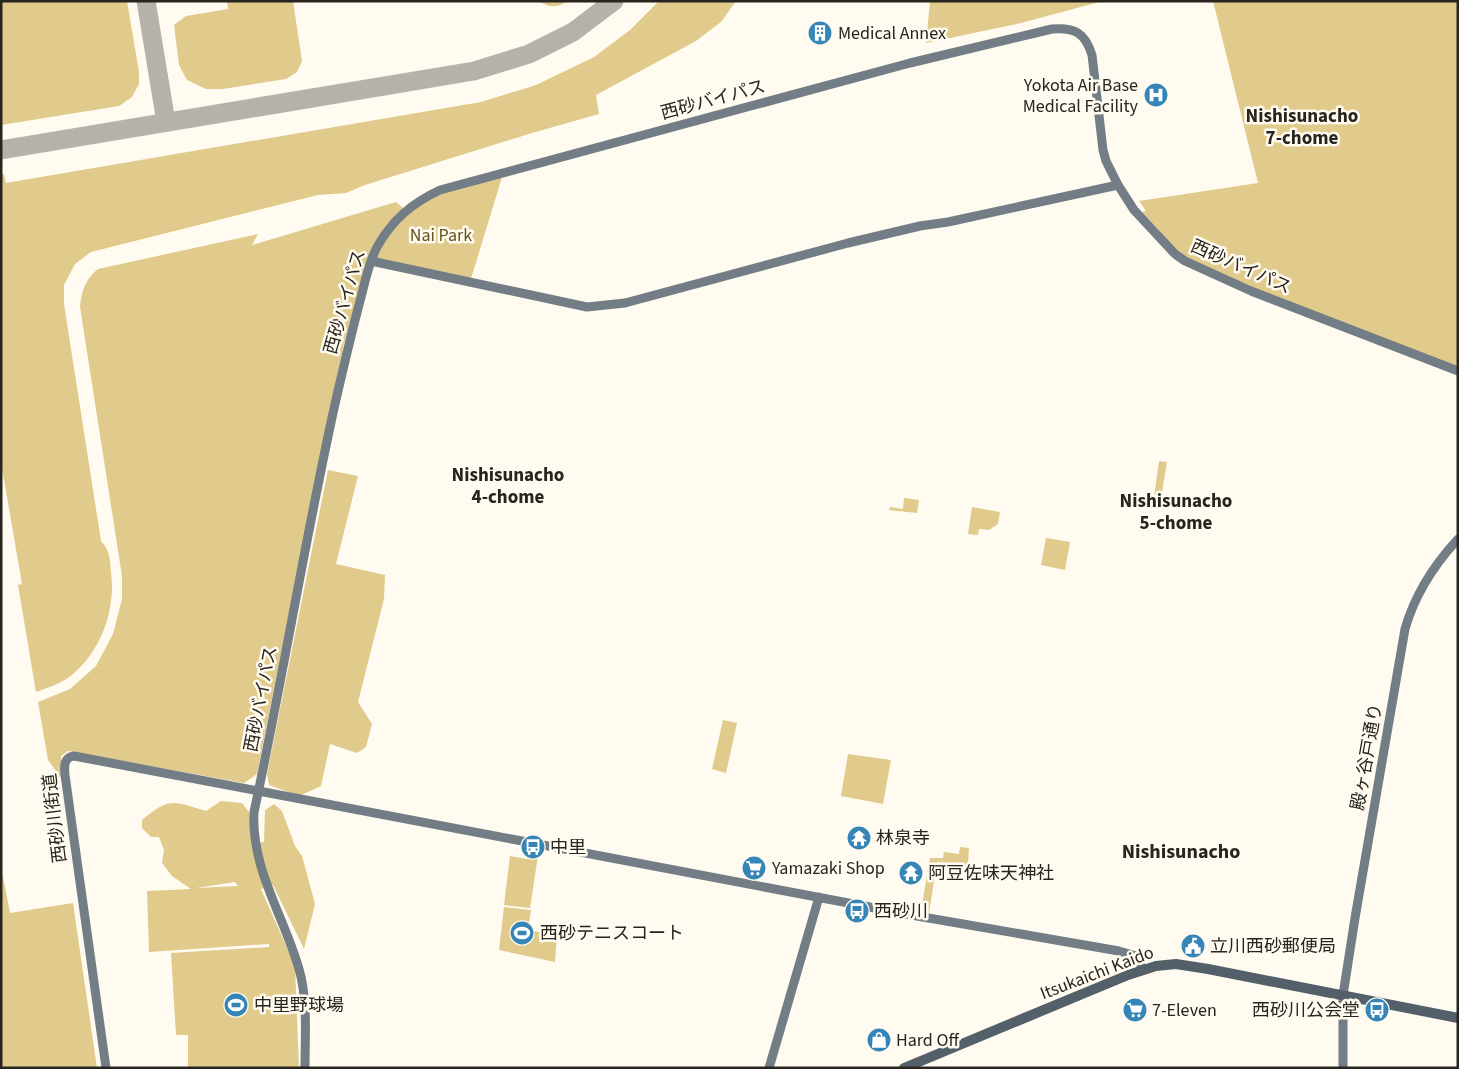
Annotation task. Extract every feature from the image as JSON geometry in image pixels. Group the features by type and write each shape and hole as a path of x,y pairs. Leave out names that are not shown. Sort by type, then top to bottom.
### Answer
{"main road":[{"name":"Itsukaichi Kaido","path":"904,1068 1143,970 1165,964 1208,969 1458,1018"}],"street":[{"name":"西砂バイパス","path":"305,1068 304,1010 300,970 266,884 256,849 253,829 254,812 322,462 348,345 370,261 397,218 424,197 440,190 928,58 1052,29 1070,29 1079,33 1088,42 1092,55 1103,150 1106,161 1134,210 1174,254 1202,270 1458,371"},
{"path":"370,261 587,307 625,303 848,243 1118,185"},
{"name":"殿ヶ谷戸通り","path":"1343,1068 1343,995 1354,918 1406,629 1410,613 1427,577 1439,559 1458,539"},
{"name":"西砂川街道","path":"106,1068 65,775 64,766 66,760 70,757 82,756 259,791"},
{"path":"259,791 509,840 1129,953 1136,956 1143,970"},
{"path":"769,1068 819,897"}],"green space":[{"path":"1,1 127,1 139,72 139,84 132,97 119,106 1,125"},
{"path":"227,1 293,1 302,61 297,72 286,79 223,89 206,89 187,80 179,65 174,25 186,16 228,9"},
{"path":"539,1 568,1 553,6"},
{"path":"659,1 736,1 721,22 696,41 596,95 599,114 365,185 346,193 318,195 91,252 75,264 64,285 64,304 101,541 110,559 111,600 105,627 84,663 65,679 36,692 18,585 22,584 1,462 1,174 4,174 6,183 481,102 536,85 594,57 630,30"},
{"path":"930,1 1103,1 1021,23 926,43"},
{"path":"1213,1 1458,1 1458,371 1324,320 1175,254 1159,230 1142,212 1146,211 1139,201 1258,183"},
{"name":"Nai Park","path":"503,174 470,282 371,261 386,233 424,197"},
{"path":"396,202 403,208 387,224 371,249 344,344 257,774 244,783 68,751 61,756 62,779 48,760 38,702 70,689 96,666 113,634 122,599 122,576 80,307 83,290 87,281 98,269 258,234 252,245"},
{"path":"1159,461 1167,462 1161,498 1154,497"},
{"path":"328,470 358,476 336,564 385,575 384,599 358,702 372,724 366,747 357,753 330,744 321,786 299,796 269,785 267,774"},
{"path":"904,498 919,500 917,513 889,510 890,507 903,509"},
{"path":"972,507 1000,512 998,524 989,530 979,529 978,535 968,534"},
{"path":"1046,538 1070,542 1065,570 1041,565"},
{"path":"723,720 737,723 726,773 712,769"},
{"path":"848,754 891,760 883,804 841,796"},
{"path":"221,801 242,803 249,812 252,843 264,842 265,810 274,804 282,811 295,846 302,856 315,904 304,949 273,885 261,889 295,966 299,1068 188,1068 188,1035 176,1035 171,953 269,947 269,944 149,952 147,891 191,889 172,876 162,863 164,850 159,837 151,837 142,828 142,820 160,807 172,803 206,811","holes":["235,882 238,886 196,888"]},
{"path":"529,847 539,849 530,908 504,905 510,856 527,859"},
{"path":"960,847 969,848 968,865 937,862 929,913 921,911 930,858 943,858 944,852 959,854"},
{"path":"1,866 10,913 73,903 97,1068 1,1068"},
{"name":"西砂テニスコート","path":"504,907 531,910 528,930 557,935 555,962 499,950"}],"taxiway":[{"path":"146,1 166,122"},
{"path":"1,150 474,71 529,54 573,32 614,1"}],"place":[{"name":"Medical Annex","path":"820,33"},
{"name":"Yokota Air Base Medical Facility","path":"1156,95"},
{"name":"林泉寺","path":"859,838"},
{"name":"中里","path":"533,847"},
{"name":"Yamazaki Shop","path":"754,868"},
{"name":"阿豆佐味天神社","path":"911,873"},
{"name":"西砂川","path":"857,911"},
{"name":"西砂テニスコート","path":"522,933"},
{"name":"立川西砂郵便局","path":"1193,946"},
{"name":"中里野球場","path":"236,1005"},
{"name":"7-Eleven","path":"1135,1010"},
{"name":"西砂川公会堂","path":"1377,1010"},
{"name":"Hard Off","path":"879,1040"}],"district":[{"name":"Nishisunacho 7-chome","path":"1302,127"},
{"name":"Nishisunacho 4-chome","path":"508,486"},
{"name":"Nishisunacho 5-chome","path":"1176,512"},
{"name":"Nishisunacho","path":"1181,852"}]}
